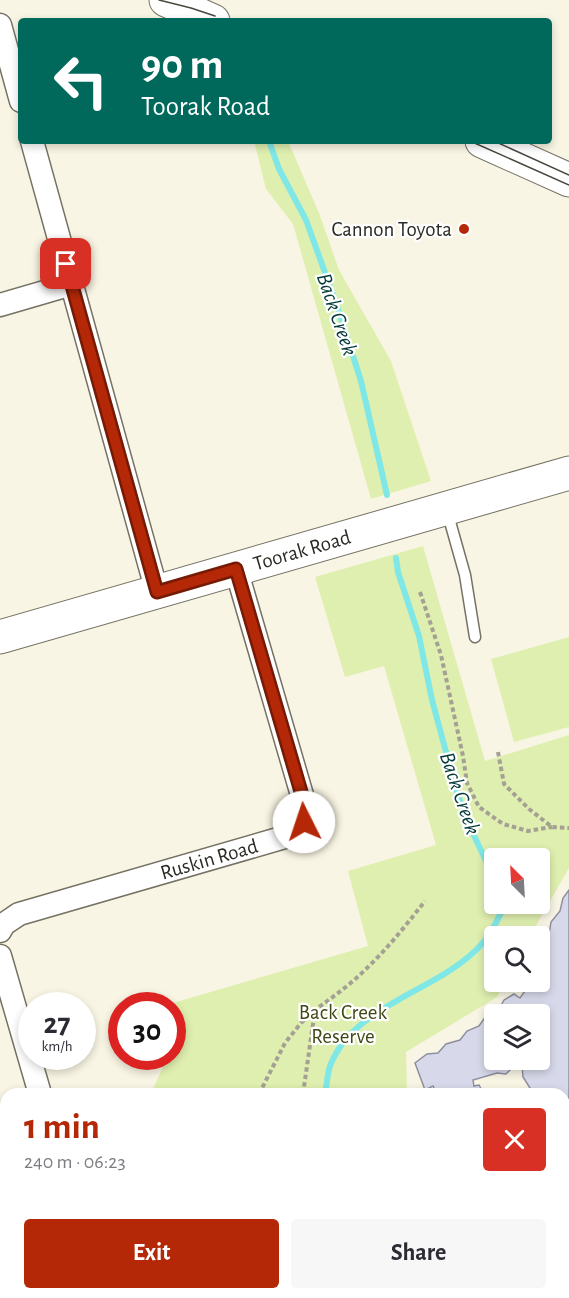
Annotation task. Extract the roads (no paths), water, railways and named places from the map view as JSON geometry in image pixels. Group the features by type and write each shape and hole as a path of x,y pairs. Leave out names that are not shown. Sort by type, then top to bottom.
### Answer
{"main road":[{"path":"166,0 206,18"},
{"path":"489,144 569,180"},
{"name":"Toorak Road","path":"0,638 569,473"}],"street":[{"path":"0,25 18,90"},
{"path":"33,144 157,592"},
{"path":"0,305 72,284"},
{"name":"Ruskin Road","path":"2,925 19,914 285,837 293,834 304,822 306,815 304,802 236,569"},
{"path":"0,956 38,1088"}],"lane":[{"path":"446,508 465,575 475,637"}],"waterway":[{"name":"Back Creek","path":"270,144 279,169 306,220 336,303 361,381 387,495"},
{"name":"Back Creek","path":"396,558 398,572 419,636 432,700 456,789 467,821 484,857"},
{"name":"Back Creek","path":"326,1088 330,1066 342,1045 358,1028 377,1013 462,962 488,936 500,914"}],"tram line":[{"path":"159,0 215,16"},
{"path":"477,144 569,185"},
{"path":"501,144 569,175"}],"place":[{"name":"Cannon Toyota","path":"464,229"}],"park label":[{"name":"Back Creek Reserve","path":"343,1024"}]}
